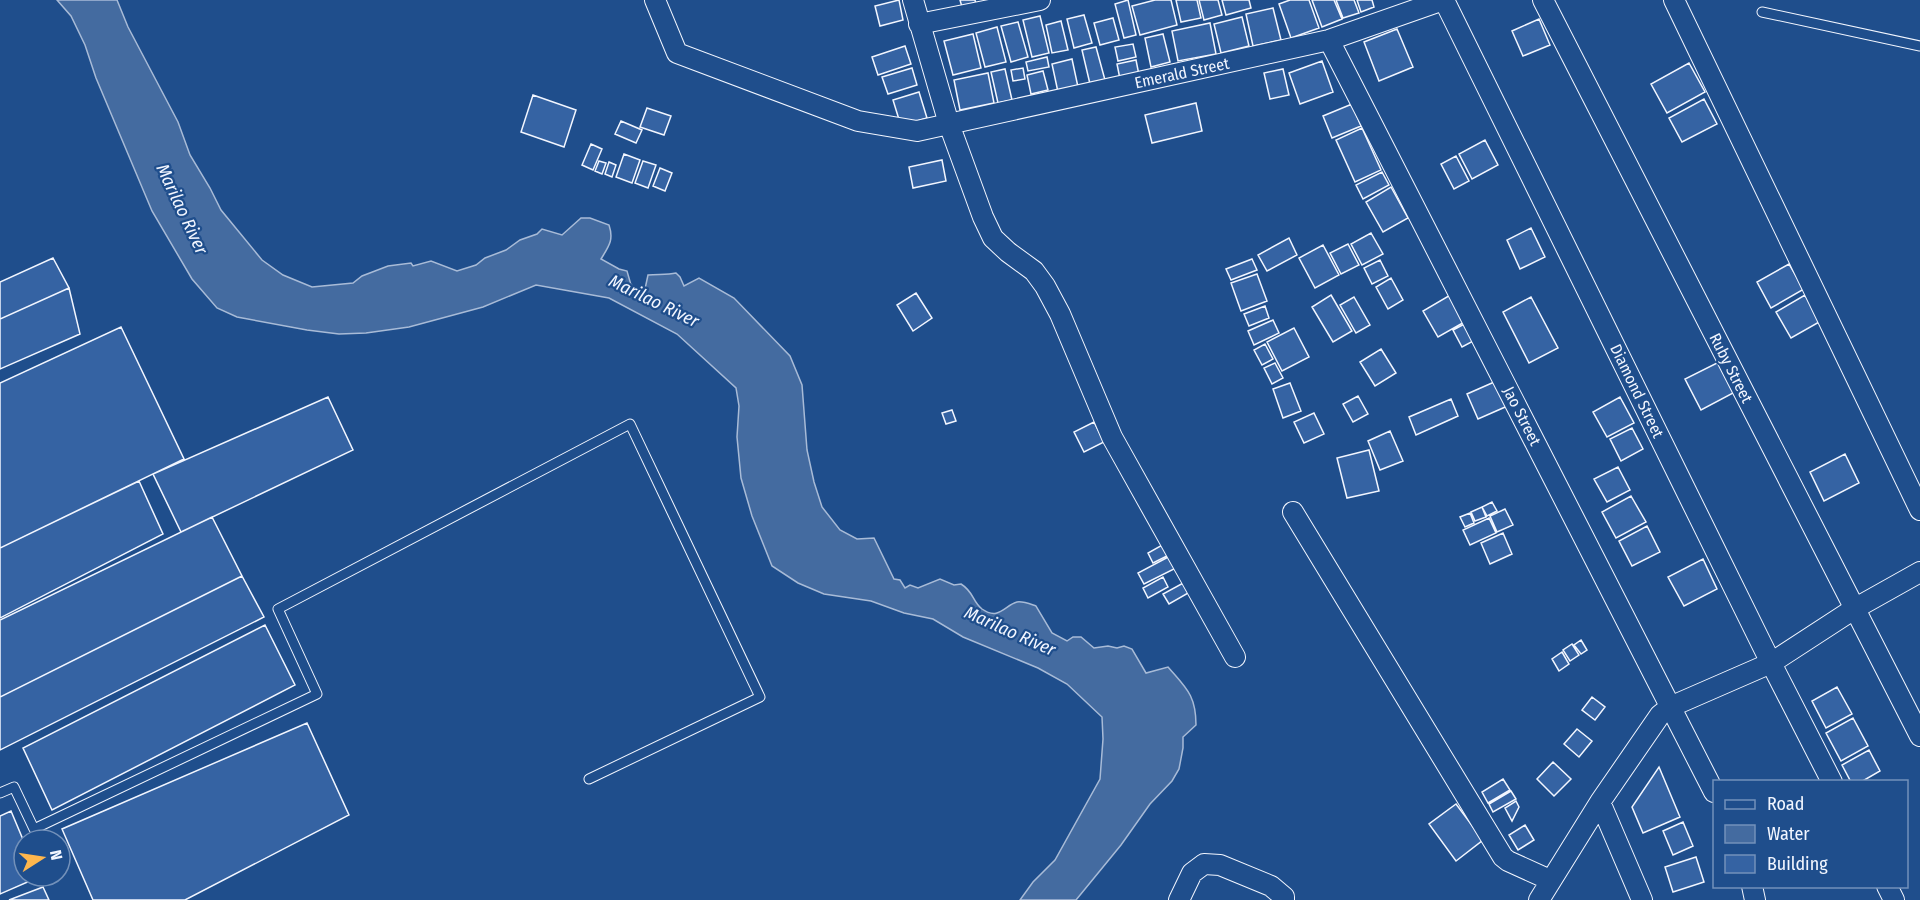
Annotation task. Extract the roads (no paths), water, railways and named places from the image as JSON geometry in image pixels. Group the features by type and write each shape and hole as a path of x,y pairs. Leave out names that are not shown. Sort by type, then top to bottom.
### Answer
{"street":[{"name":"Emerald Street","path":"656,0 678,52 858,121 918,131 1329,40 1443,0"},
{"path":"913,0 949,124 993,238 1034,272 1045,285 1060,314 1112,437 1235,657"},
{"path":"919,24 1011,3 1040,0"},
{"name":"Diamond Street","path":"1443,0 1770,663 1831,780"},
{"name":"Ruby Street","path":"1543,0 1920,736"},
{"path":"1674,0 1920,510"},
{"name":"Jao Street","path":"1329,40 1713,790"},
{"path":"1293,512 1503,857 1550,880"},
{"path":"1539,900 1600,802 1660,716 1670,707 1770,663 1854,609 1920,572"},
{"path":"1600,802 1642,900"},
{"path":"1179,900 1192,873 1204,864 1220,865 1271,886 1284,897 1284,900"}],"lane":[{"path":"1762,12 1920,46"},
{"path":"0,793 14,787 34,829 316,694 278,609 630,424 760,697 589,779"}],"water":[{"name":"Marilao River","path":"57,0 117,0 128,27 178,122 190,155 221,210 262,260 283,275 312,287 353,283 362,276 388,266 411,263 413,266 431,261 457,271 476,265 520,240 537,234 542,229 562,235 581,218 590,218 609,225 610,243 601,259 627,271 631,285 640,290 645,289 648,275 676,273 684,286 699,278 734,298 790,356 802,385 807,450 814,482 822,507 840,530 857,539 874,538 894,579 900,580 905,588 910,585 918,588 940,579 954,585 961,584 976,603 988,612 997,613 1017,602 1036,606 1052,633 1067,641 1073,637 1081,637 1094,648 1124,646 1132,649 1146,673 1168,667 1189,693 1196,715 1196,725 1183,737 1179,769 1172,781 1150,804 1121,845 1076,900 1020,900 1033,882 1055,860 1100,779 1102,717 1067,684 1038,668 963,637 933,619 904,613 871,601 824,594 798,583 772,566 752,516 741,478 737,437 739,406 736,388 677,334 609,298 536,285 483,307 409,327 339,334 237,317 217,308 192,279 152,211 96,78 85,45 71,16"}]}
